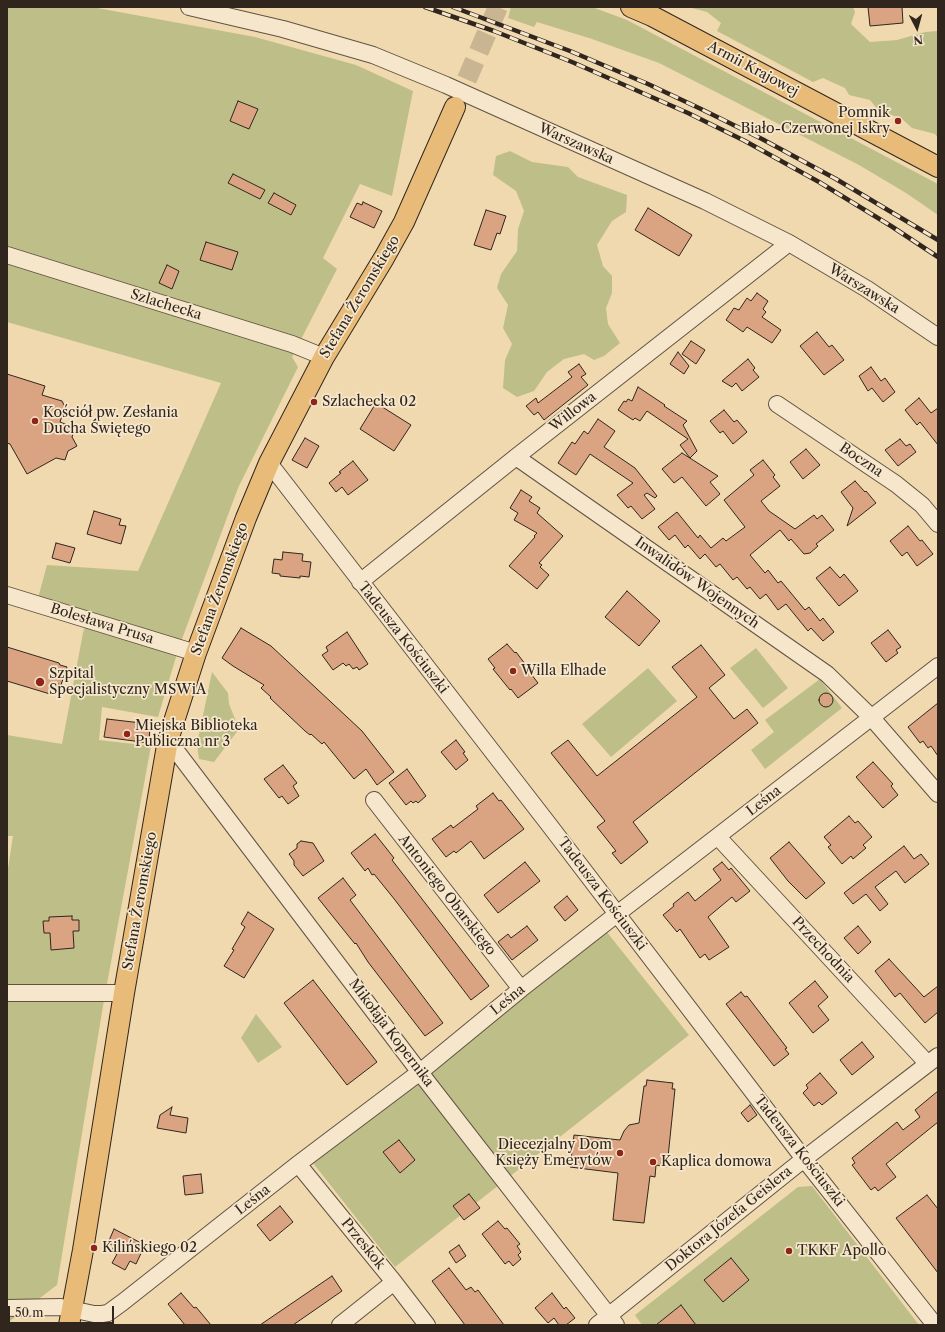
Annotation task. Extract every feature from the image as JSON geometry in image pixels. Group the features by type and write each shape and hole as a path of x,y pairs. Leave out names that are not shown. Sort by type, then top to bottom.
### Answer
{"main road":[{"name":"Armii Krajowej","path":"630,7 655,12 938,167"},
{"name":"Stefana Żeromskiego","path":"70,1317 82,1257 124,993 168,740 196,653 246,518 269,462 324,357 394,240 414,202 455,107"}],"street":[{"name":"Warszawska","path":"189,7 282,28 372,55 439,82 705,201 789,243 867,289 938,337"},
{"name":"Willowa","path":"360,582 516,457 789,243"},
{"name":"Szlachecka","path":"7,255 292,344 324,357"},
{"name":"Boczna","path":"777,404 896,484 922,505 938,524"},
{"name":"Inwalidów Wojennych","path":"516,457 827,674 871,718 938,794"},
{"name":"Tadeusza Kościuszki","path":"269,462 804,1159 935,1325"},
{"name":"Bolesława Prusa","path":"7,594 196,653"},
{"name":"Leśna","path":"7,1308 49,1306 61,1307 70,1317 102,1314 108,1312 123,1302 298,1164 420,1072 521,989 617,914 938,666"},
{"name":"Mikołaja Kopernika","path":"168,740 420,1072 607,1322"},
{"name":"Antoniego Obarskiego","path":"374,800 521,989"},
{"name":"Przechodnia","path":"718,837 933,1060"},
{"path":"7,993 124,993"},
{"name":"Doktora Józefa Geislera","path":"607,1322 804,1159 933,1060"},
{"name":"Przeskok","path":"298,1164 427,1325"},
{"path":"340,1325 394,1282"}],"green space":[{"path":"7,7 92,7 255,37 356,65 413,91 392,196 360,184 323,258 337,269 292,357 298,367 238,488 179,647 158,717 102,707 99,740 151,746 104,1000 57,1285 10,1321 7,1321 7,875 13,836 7,836 7,735 62,744 83,633 88,615 38,598 47,565 138,571 221,383 7,322"},
{"path":"511,7 592,7 627,20 938,184 938,215 906,193 859,165 659,63 592,39 537,22 534,27 508,18"},
{"path":"692,7 853,7 855,12 851,24 870,42 897,40 925,32 938,31 938,138 935,134 912,128 901,118 879,111 870,100 849,95 845,88 823,78 813,82 717,31 721,23 707,12"},
{"path":"510,151 532,162 568,167 578,177 627,195 626,212 612,221 597,245 603,266 612,276 612,293 606,308 608,324 620,343 604,356 594,360 584,354 564,359 547,372 534,391 517,397 503,388 505,360 512,344 503,328 508,305 497,288 501,274 517,251 518,229 524,211 516,191 493,175 496,156"},
{"path":"756,648 788,688 763,708 730,668"},
{"path":"648,668 677,701 611,757 582,724"},
{"path":"212,672 228,693 229,704 239,729 214,762 199,759 197,744"},
{"path":"820,679 842,708 765,769 751,750 774,732 765,720"},
{"path":"606,931 689,1035 395,1267 313,1163"},
{"path":"256,1014 282,1047 258,1063 241,1038"},
{"name":"TKKF Apollo","path":"812,1186 919,1325 642,1325 635,1315 798,1187"}],"building":[{"path":"868,7 902,7 903,23 870,26"},
{"path":"238,101 258,109 249,129 230,121"},
{"path":"233,174 265,190 260,199 228,183"},
{"path":"274,193 296,205 291,215 268,203"},
{"path":"363,202 382,211 374,228 350,217 357,203 362,205"},
{"path":"648,208 692,235 679,256 635,230"},
{"path":"486,210 506,216 500,234 497,233 491,250 474,245"},
{"path":"206,242 238,252 232,270 200,260"},
{"path":"167,265 179,271 172,289 159,283"},
{"path":"757,293 768,301 763,309 766,312 762,317 781,330 772,343 747,327 743,332 726,320 734,308 739,310 747,298 751,301"},
{"path":"817,332 829,347 832,345 844,360 824,375 800,346"},
{"path":"691,341 705,350 696,364 682,354"},
{"path":"678,352 689,366 684,374 670,364"},
{"path":"748,359 755,368 753,370 759,377 742,391 736,383 732,387 722,381"},
{"path":"579,364 586,374 581,377 588,385 544,420 538,412 534,415 526,406 536,398 538,403 572,377 568,372"},
{"path":"871,367 881,381 885,378 895,392 883,402 872,388 868,391 859,376"},
{"name":"Kościół pw. Zesłania Ducha Świętego","path":"7,374 45,386 42,395 62,401 65,407 60,422 75,428 72,437 77,446 68,451 65,460 56,458 27,474 10,444 7,443"},
{"path":"638,387 687,421 683,425 697,451 690,458 680,445 688,439 647,411 640,421 635,418 633,420 618,410 624,401 626,402 628,399 632,401"},
{"path":"919,398 931,413 938,408 938,445 920,422 917,425 905,410"},
{"path":"376,403 411,425 394,451 360,429"},
{"path":"724,410 734,422 737,420 747,432 733,444 723,431 720,433 710,421"},
{"path":"598,419 615,431 604,447 635,468 657,496 655,498 647,493 644,495 655,509 642,519 631,506 628,508 617,495 633,483 590,454 576,475 558,463 572,442 575,444 584,431 588,434"},
{"path":"305,438 319,446 307,468 292,460"},
{"path":"900,439 906,446 910,444 916,452 898,466 885,450"},
{"path":"806,449 820,465 803,479 790,462"},
{"path":"682,453 718,476 710,482 720,494 706,506 682,477 674,483 662,469"},
{"path":"763,460 775,475 773,477 780,486 761,501 769,511 795,529 814,515 817,519 822,515 834,530 816,544 818,546 810,553 804,554 791,539 789,541 780,530 750,555 765,573 768,570 778,583 781,581 805,610 809,607 820,621 823,618 834,632 823,641 811,628 808,631 786,604 778,610 766,594 760,599 750,587 747,589 737,577 733,580 720,564 716,567 705,554 700,559 688,545 685,548 675,535 669,540 658,527 677,512 698,538 700,535 711,548 723,538 726,541 745,527 724,500 754,475 750,470"},
{"path":"353,461 368,480 348,495 342,487 336,492 329,483 341,473 339,472"},
{"path":"855,481 876,503 847,526 853,508 841,492"},
{"path":"521,490 532,497 529,501 540,508 537,513 563,536 539,563 542,565 540,567 549,575 537,589 509,566 537,533 514,520 518,513 510,508"},
{"path":"94,511 121,519 119,525 126,526 121,544 87,534"},
{"path":"908,526 933,554 917,566 907,552 902,556 890,541"},
{"path":"56,543 75,548 70,563 52,558"},
{"path":"283,552 303,554 302,561 311,562 309,577 300,576 300,578 280,576 280,574 272,573 274,559 282,560"},
{"path":"830,567 840,578 844,574 858,591 839,606 816,578"},
{"path":"627,591 660,621 639,646 605,617"},
{"path":"241,628 271,646 362,731 394,772 377,785 366,769 354,779 324,742 322,744 311,734 310,735 305,731 270,698 271,697 261,688 264,685 222,658"},
{"path":"888,630 901,647 896,650 898,653 886,662 871,643"},
{"path":"347,632 368,664 359,670 357,667 353,669 349,664 346,666 343,663 333,670 322,655 328,651 326,647"},
{"name":"Willa Elhade","path":"507,644 515,653 516,652 538,683 518,698 493,669 495,668 488,659"},
{"path":"701,645 725,675 709,688 734,719 747,709 758,723 633,822 648,842 621,864 612,853 616,851 597,827 605,821 551,753 568,740 597,776 697,697 672,667"},
{"path":"7,647 59,663 60,665 67,667 61,685 54,683 50,694 7,681"},
{"path":"826,693 831,695 833,700 831,705 826,707 821,705 819,700 821,695"},
{"path":"938,703 938,756 931,746 928,748 923,741 920,743 908,727"},
{"name":"Miejska Biblioteka Publiczna nr 3","path":"107,719 150,724 149,743 104,737"},
{"path":"456,740 465,752 463,753 468,760 456,770 441,752"},
{"path":"873,762 893,784 891,786 898,795 883,808 856,777"},
{"path":"283,765 297,783 293,786 299,796 288,804 282,796 279,798 264,779"},
{"path":"407,769 426,796 418,803 416,801 413,803 411,801 406,805 389,783"},
{"path":"493,793 499,801 501,800 524,829 484,859 471,841 456,853 454,851 446,857 432,839 451,825 453,828 478,809 476,806"},
{"path":"849,816 855,823 858,821 872,837 863,845 866,848 853,859 851,856 842,864 828,847 831,845 824,837"},
{"path":"375,834 394,858 392,860 489,986 471,1000 374,874 372,875 368,868 365,871 351,853"},
{"path":"301,841 313,843 324,861 303,876 294,865 294,861 289,854 297,848 297,844"},
{"path":"789,842 825,883 806,899 788,881 770,858"},
{"path":"904,846 914,859 921,854 929,864 905,883 896,871 875,887 888,904 880,911 866,894 853,904 844,893"},
{"path":"525,862 540,881 498,913 484,895"},
{"path":"722,862 729,870 731,868 750,891 736,902 732,897 708,917 729,947 709,960 705,954 700,958 680,929 677,932 663,915 674,906 673,904 688,892 695,901 721,880 713,869"},
{"path":"343,878 356,895 350,900 443,1023 425,1036 368,962 356,943 355,944 318,898"},
{"path":"567,896 578,910 565,921 554,907"},
{"path":"248,912 274,929 244,978 224,966 234,950 232,949 245,927 241,924"},
{"path":"72,916 72,920 79,920 79,931 73,931 74,948 51,950 50,933 44,933 43,921 49,921 49,917"},
{"path":"527,926 538,940 512,960 498,942 508,934 511,938"},
{"path":"858,926 871,942 858,954 844,938"},
{"path":"889,959 924,997 938,986 938,1012 925,1023 900,993 895,997 875,971"},
{"path":"313,980 377,1062 347,1085 284,1003"},
{"path":"815,981 828,997 818,1006 829,1020 813,1033 789,1003"},
{"path":"741,992 745,997 747,996 787,1048 785,1049 789,1054 774,1066 726,1004"},
{"path":"862,1042 874,1057 852,1075 840,1060"},
{"path":"820,1073 837,1093 822,1105 819,1102 814,1106 803,1093 808,1088 806,1085"},
{"name":"Diecezjalny Dom Księży Emerytów","path":"647,1080 673,1083 672,1089 675,1089 667,1167 656,1165 655,1177 650,1176 644,1223 613,1220 618,1173 570,1167 574,1135 620,1140 624,1131 629,1125 639,1123 644,1086 646,1086"},
{"path":"938,1091 938,1122 886,1164 896,1177 878,1191 875,1187 871,1190 852,1165 855,1163 852,1158 897,1122 903,1130 920,1117 915,1110"},
{"path":"750,1105 757,1115 748,1122 741,1113"},
{"path":"172,1107 170,1115 188,1118 186,1133 157,1128 160,1115"},
{"path":"399,1140 415,1160 400,1173 383,1152"},
{"path":"201,1174 203,1193 185,1195 183,1176"},
{"path":"469,1194 480,1208 464,1220 453,1206"},
{"path":"927,1195 938,1209 938,1273 896,1218"},
{"path":"280,1206 293,1222 270,1241 257,1225"},
{"path":"498,1221 505,1229 507,1228 520,1244 517,1246 521,1252 518,1255 521,1259 513,1266 509,1261 505,1264 482,1234"},
{"path":"114,1229 145,1245 136,1264 130,1261 125,1270 112,1263 117,1254 111,1252 114,1246 108,1243"},
{"path":"459,1245 466,1256 456,1263 449,1252"},
{"path":"731,1258 749,1280 723,1302 704,1280"},
{"path":"449,1268 466,1290 471,1287 475,1292 478,1290 504,1325 465,1325 432,1281"},
{"path":"332,1276 342,1291 293,1325 260,1325"},
{"path":"181,1293 194,1308 196,1307 211,1325 185,1325 168,1304"},
{"path":"552,1293 564,1309 566,1307 575,1318 566,1325 559,1325 554,1318 548,1323 535,1308"},
{"path":"681,1305 696,1325 656,1325"}],"tunnel":[{"path":"455,107 498,7"}],"railway":[{"path":"425,7 494,31 572,62 688,113 745,141 819,182 938,257"},
{"path":"453,7 570,51 648,84 701,109 762,139 836,179 938,240"}],"place":[{"name":"Pomnik Biało-Czerwonej Iskry","path":"898,121"},
{"name":"Szlachecka 02","path":"314,402"},
{"name":"Kościół pw. Zesłania Ducha Świętego","path":"35,421"},
{"name":"Willa Elhade","path":"513,671"},
{"name":"Szpital Specjalistyczny MSWiA","path":"40,682"},
{"name":"Miejska Biblioteka Publiczna nr 3","path":"127,734"},
{"name":"Diecezjalny Dom Księży Emerytów","path":"620,1153"},
{"name":"Kaplica domowa","path":"653,1162"},
{"name":"Kilińskiego 02","path":"94,1248"},
{"name":"TKKF Apollo","path":"789,1251"}]}
